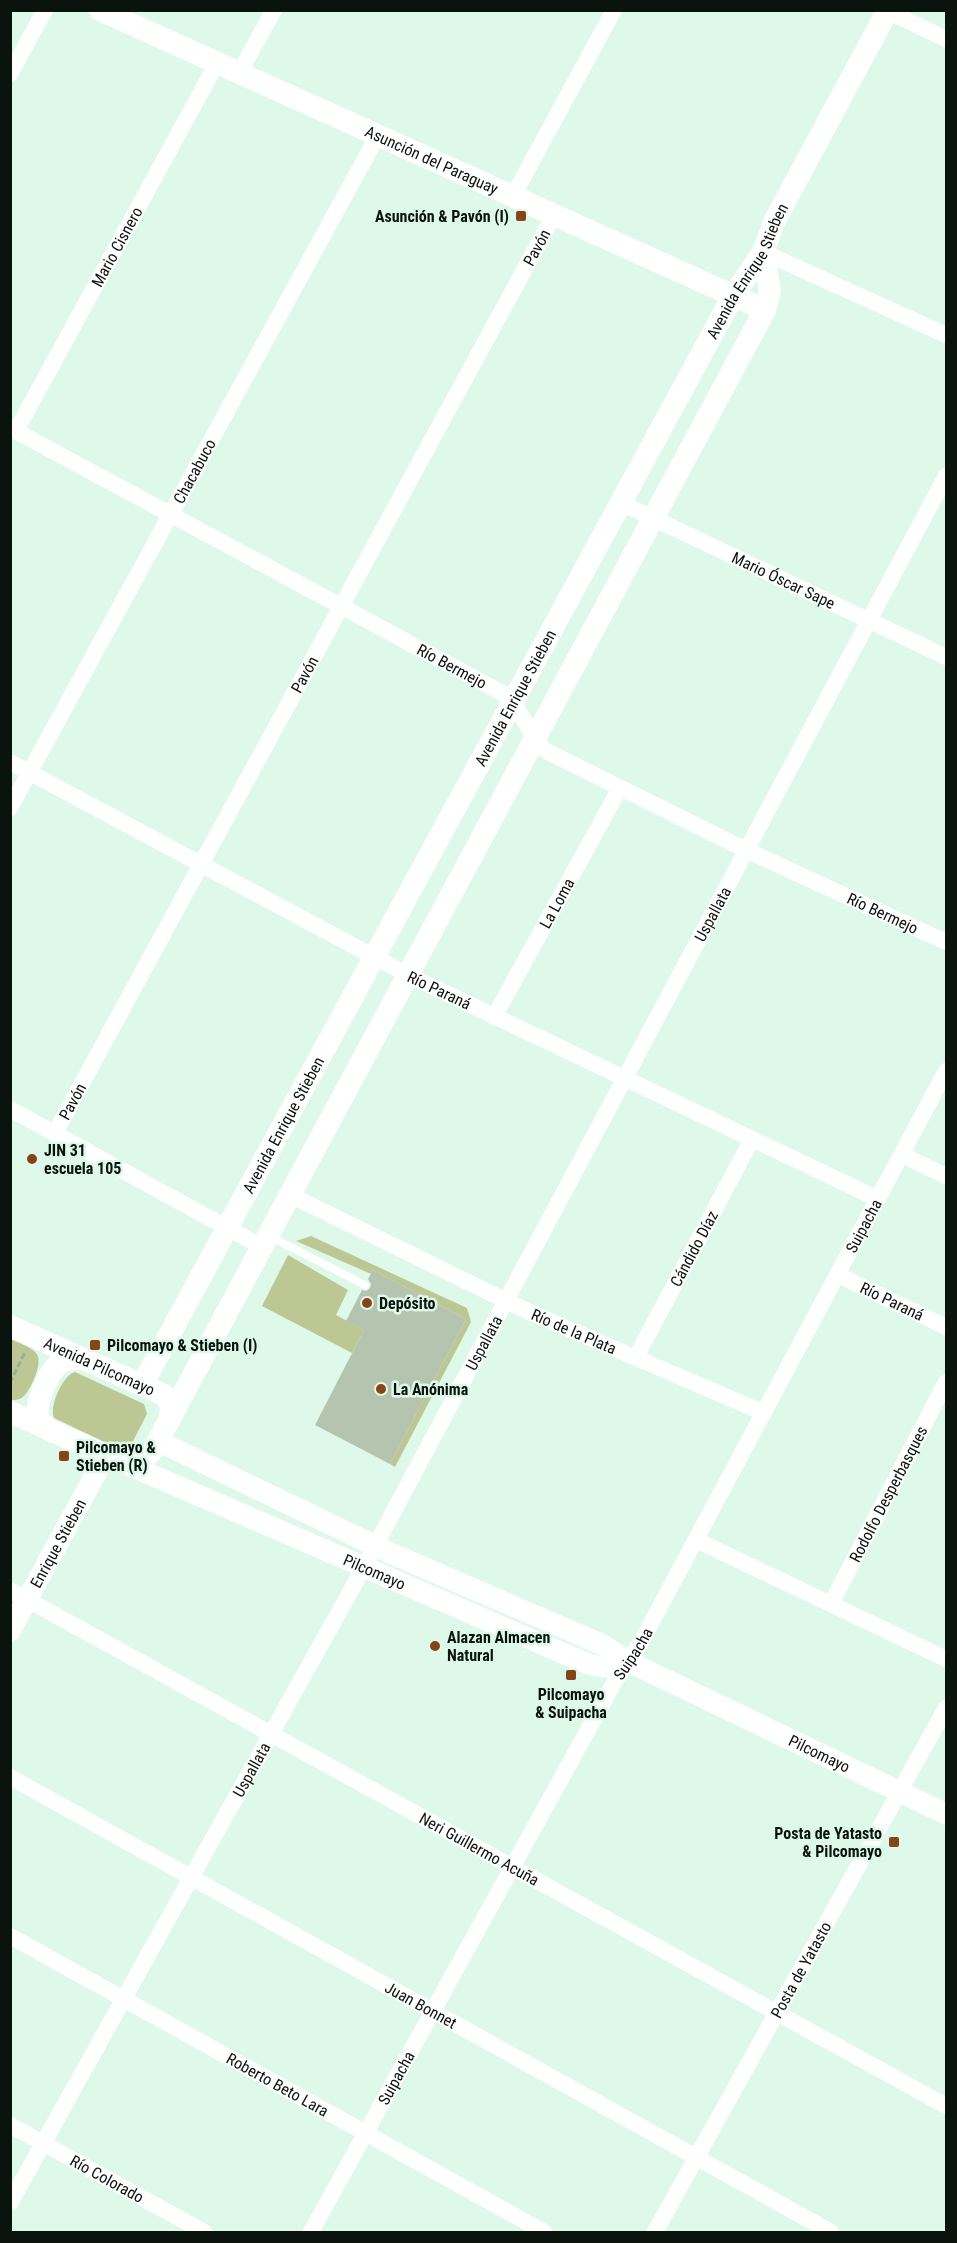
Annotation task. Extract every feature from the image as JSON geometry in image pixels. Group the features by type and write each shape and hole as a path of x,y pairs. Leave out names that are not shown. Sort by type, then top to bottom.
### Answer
{"main road":[{"name":"Asunción del Paraguay","path":"100,10 765,310"},
{"name":"Avenida Enrique Stieben","path":"142,1385 734,296 763,252 775,220 887,11"},
{"path":"10,1413 115,1459 139,1461 147,1457 158,1441 765,310 770,291 763,252"},
{"name":"Avenida Pilcomayo","path":"10,1326 164,1395 170,1401 172,1413 170,1419"},
{"path":"54,1432 43,1425 38,1416 38,1403 43,1391 51,1374 60,1364 73,1359 87,1360"}],"street":[{"path":"10,74 45,10"},
{"path":"239,73 274,10"},
{"path":"513,196 614,10"},
{"path":"887,11 946,39"},
{"name":"Mario Cisnero","path":"13,430 217,63"},
{"name":"Chacabuco","path":"10,808 378,135"},
{"name":"Pavón","path":"55,1133 554,215"},
{"path":"763,252 946,335"},
{"name":"Río Bermejo","path":"13,430 499,691 513,702 535,738 546,751 746,850 946,942"},
{"name":"Uspallata","path":"10,2203 364,1567 946,476"},
{"name":"Mario Óscar Sape","path":"621,503 946,657"},
{"name":"Río Paraná","path":"10,762 408,975 878,1198"},
{"name":"La Loma","path":"494,1017 620,788"},
{"name":"Suipacha","path":"311,2232 615,1681 629,1662 696,1540 946,1071"},
{"path":"10,1109 227,1228 265,1241"},
{"name":"Cándido Díaz","path":"636,1357 752,1139"},
{"path":"902,1155 946,1176"},
{"name":"Río de la Plata","path":"290,1195 506,1300 764,1413"},
{"name":"Río Paraná","path":"837,1275 946,1327"},
{"name":"Rodolfo Desperbasques","path":"831,1604 946,1382"},
{"name":"Pilcomayo","path":"158,1441 375,1546 609,1647 629,1662 946,1814"},
{"name":"Pilcomayo","path":"115,1459 588,1664 603,1667 629,1662"},
{"name":"Enrique Stieben","path":"10,1631 19,1594 115,1459"},
{"path":"696,1540 946,1659"},
{"name":"Neri Guillermo Acuña","path":"19,1594 946,2106"},
{"name":"Posta de Yatasto","path":"655,2232 946,1708"},
{"name":"Juan Bonnet","path":"10,1777 831,2232"},
{"name":"Roberto Beto Lara","path":"10,1936 544,2232"},
{"name":"Río Colorado","path":"10,2125 204,2232"}],"lane":[{"path":"265,1241 292,1248 365,1285"}],"path":[{"path":"10,1383 27,1347"}],"green space":[{"path":"311,1236 467,1308 471,1322 395,1467 390,1464 466,1319 373,1270 371,1274 296,1241"},
{"path":"288,1255 348,1290 336,1315 364,1330 352,1353 262,1306"},
{"path":"11,1339 36,1353 38,1357 38,1369 33,1382 24,1396 15,1400 11,1400"},
{"path":"75,1372 144,1404 147,1414 130,1447 117,1448 54,1418 53,1406 58,1392 70,1374"}],"building":[{"name":"La Anónima","path":"373,1270 466,1319 390,1464 315,1425 364,1330 346,1321 362,1290 366,1291 370,1288 371,1284 368,1279"}],"place":[{"name":"Asunción & Pavón (I)","path":"521,216"},
{"name":"JIN 31 escuela 105","path":"32,1159"},
{"name":"Depósito","path":"367,1303"},
{"name":"Pilcomayo & Stieben (I)","path":"95,1345"},
{"name":"La Anónima","path":"381,1389"},
{"name":"Pilcomayo & Stieben (R)","path":"64,1456"},
{"name":"Alazan Almacen Natural","path":"435,1646"},
{"name":"Pilcomayo & Suipacha","path":"571,1675"},
{"name":"Posta de Yatasto & Pilcomayo","path":"894,1842"}]}
